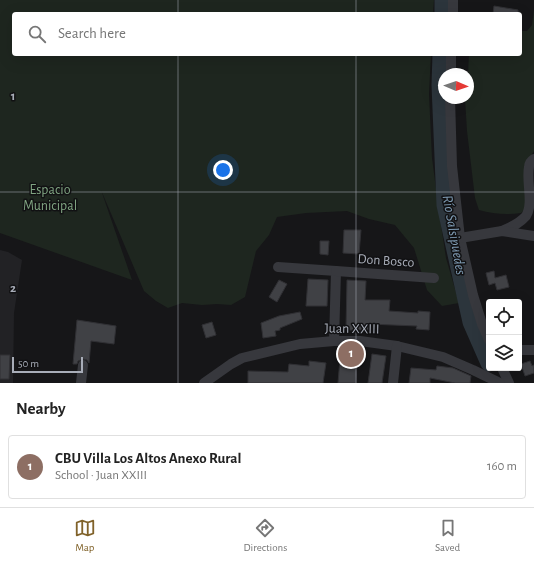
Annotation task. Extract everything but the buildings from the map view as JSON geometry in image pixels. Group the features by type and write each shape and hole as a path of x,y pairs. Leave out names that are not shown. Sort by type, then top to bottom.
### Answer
{"street":[{"path":"453,0 453,12"},
{"path":"451,56 451,68"},
{"path":"450,104 452,166 460,238 473,295 487,335"},
{"path":"460,238 502,231 518,223 527,215 530,206 532,180 529,166 532,160 534,160"},
{"path":"502,231 534,236"},
{"name":"Don Bosco","path":"278,267 434,278"},
{"path":"334,342 336,271"},
{"name":"Juan XXIII","path":"204,383 242,358 294,345 360,341 397,346 443,357 500,383"},
{"path":"393,383 397,346"},
{"path":"522,350 534,350"},
{"path":"81,383 82,365"},
{"path":"504,371 510,383"}],"shaded area":[{"path":"0,250 8,252 22,260 14,313 13,383 0,383"}],"green space":[{"name":"Espacio Municipal","path":"0,0 434,0 433,12 12,12 12,56 431,56 429,94 432,158 446,258 459,303 442,306 427,290 414,248 395,225 369,219 347,211 306,213 277,217 269,235 256,251 245,297 231,305 182,303 168,308 156,301 144,291 101,190 132,280 0,233"},
{"path":"534,10 534,151 527,162 527,207 521,213 510,214 479,210 475,198 467,131 465,104 474,104 474,68 468,68 469,56 522,56 522,31 527,31 532,25"}],"waterway":[{"name":"Río Salsipuedes","path":"443,0 443,12"},
{"name":"Río Salsipuedes","path":"441,56 440,85 445,205 471,322 486,356"}],"place":[{"name":"CBU Villa Los Altos Anexo Rural","path":"351,354"}]}
